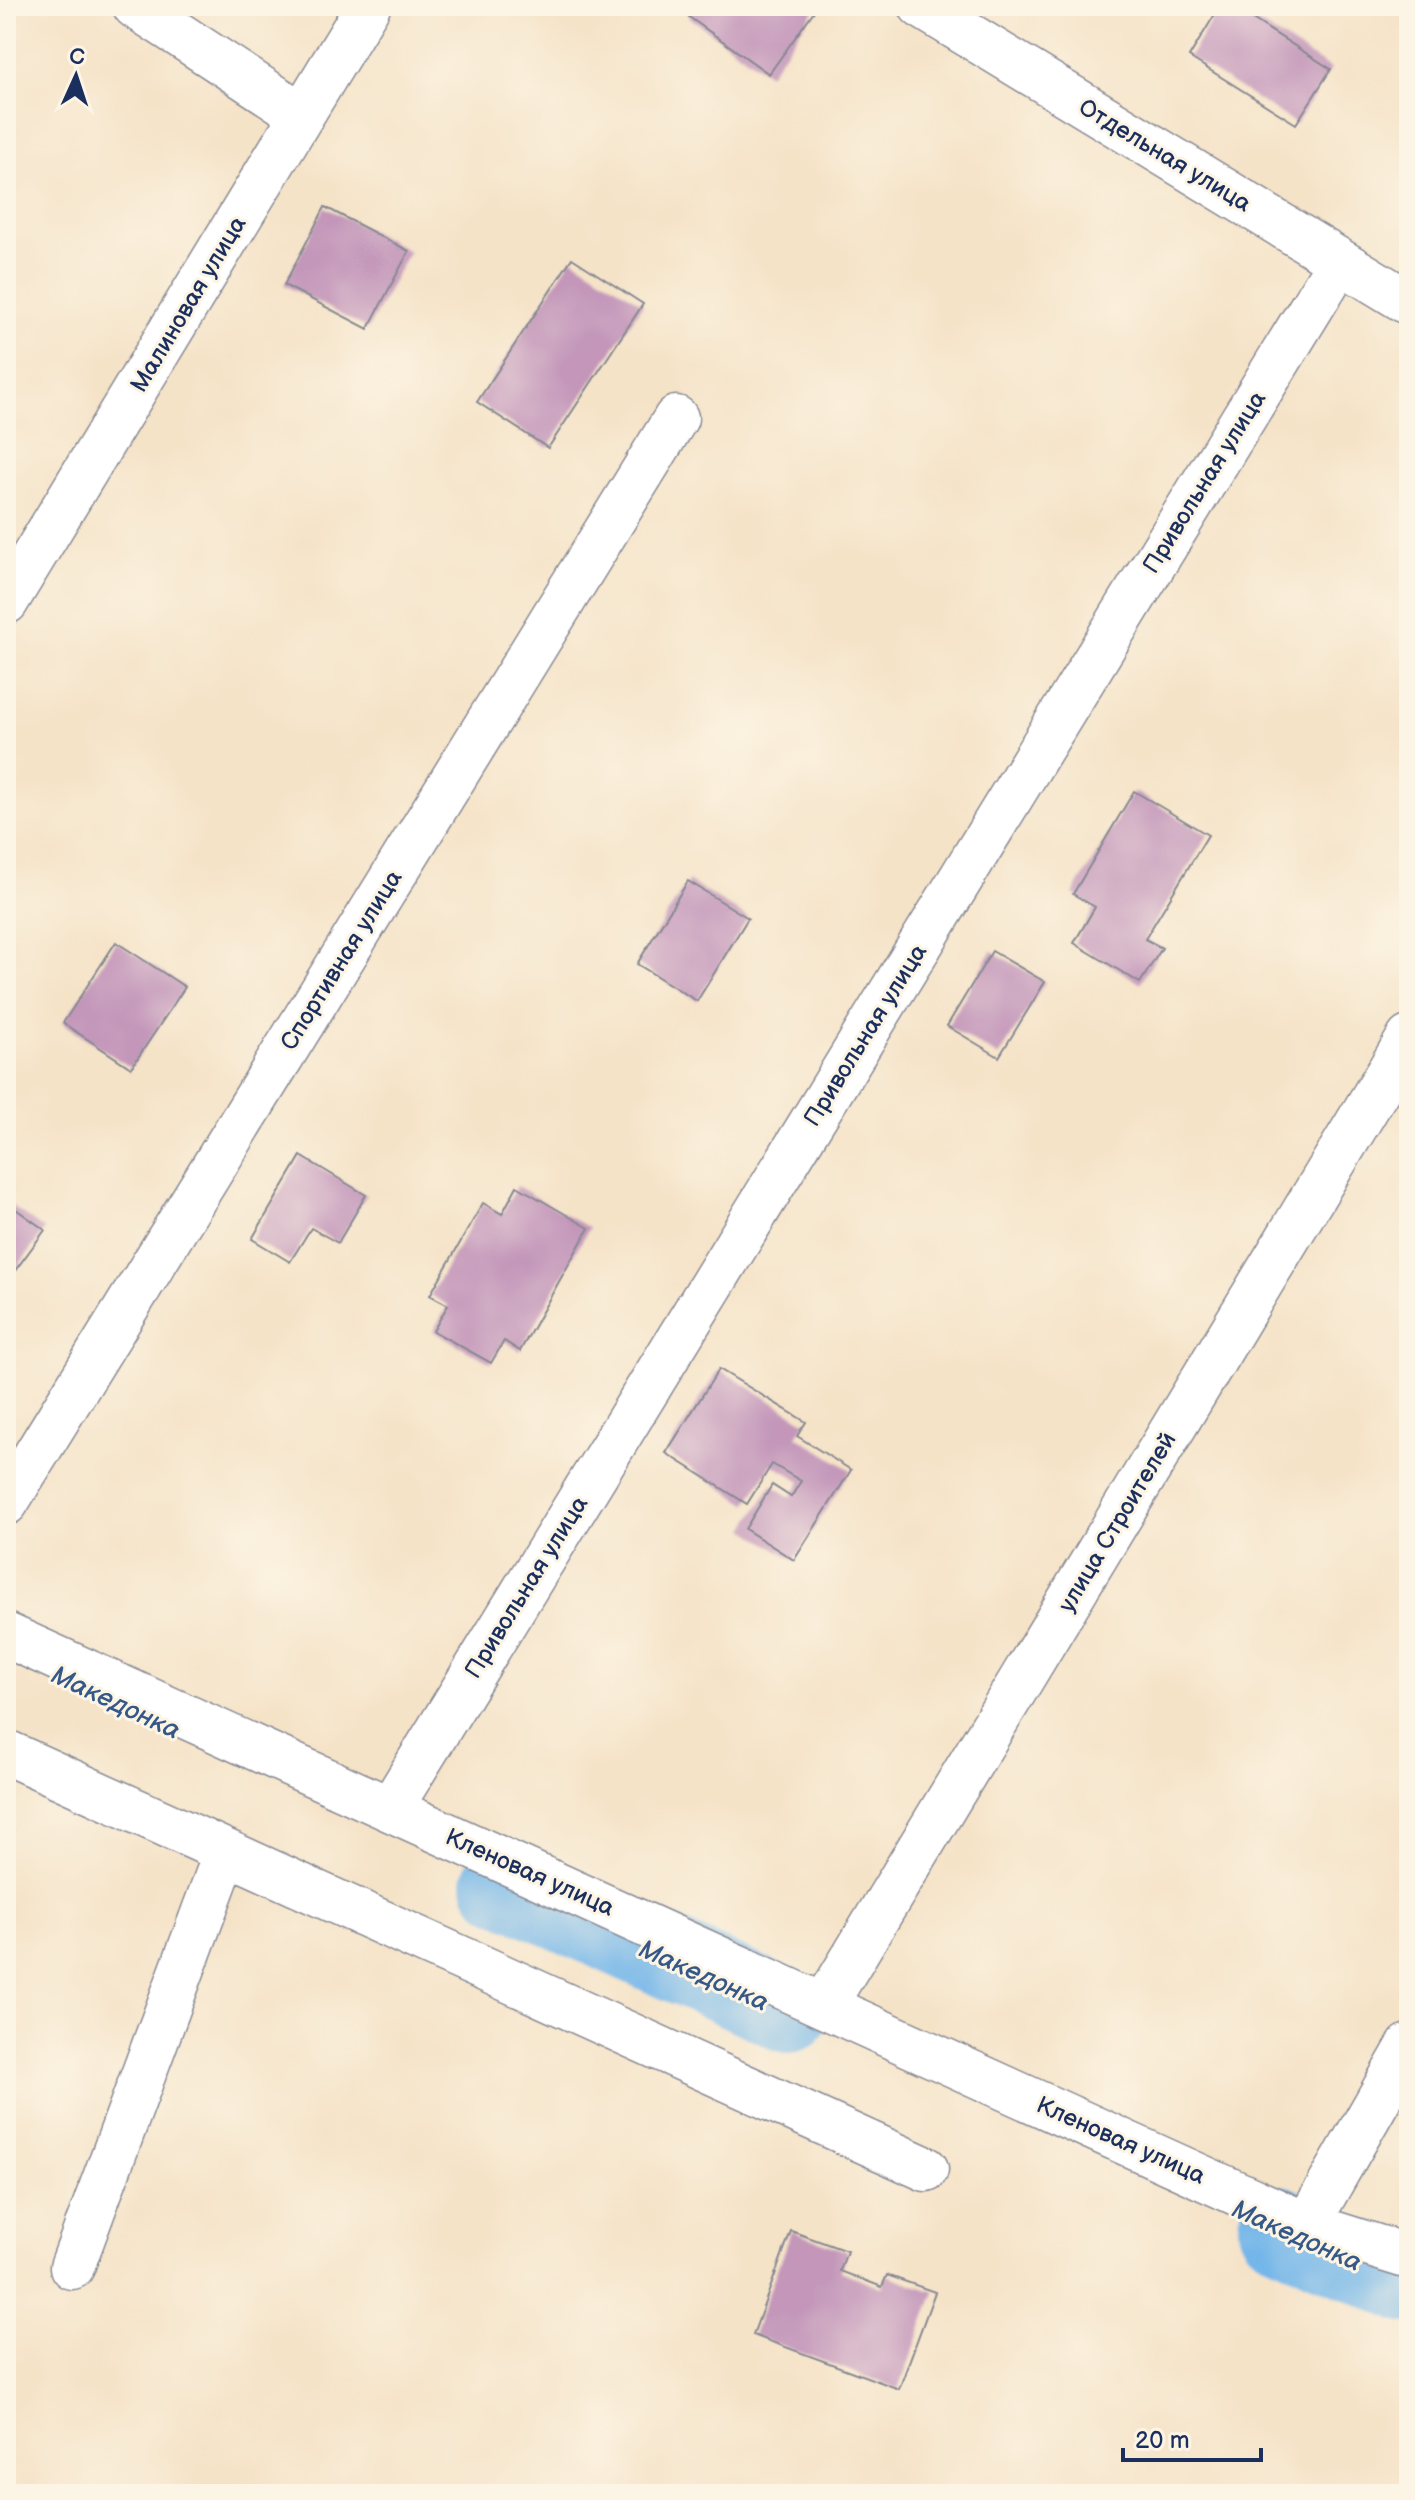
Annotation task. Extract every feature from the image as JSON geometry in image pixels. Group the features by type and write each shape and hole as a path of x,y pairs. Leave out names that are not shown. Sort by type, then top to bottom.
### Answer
{"street":[{"path":"135,6 302,115"},
{"name":"Малиновая улица","path":"6,602 368,6"},
{"name":"Отдельная улица","path":"921,6 1409,303"},
{"name":"Привольная улица","path":"390,1809 1340,261"},
{"name":"Спортивная улица","path":"6,1503 676,418"},
{"name":"улица Строителей","path":"824,2006 1409,1038"},
{"name":"Кленовая улица","path":"6,1635 1307,2225 1409,2257"},
{"path":"6,1752 926,2169"},
{"path":"72,2267 226,1852"},
{"path":"1307,2225 1409,2046"}],"building":[{"path":"697,6 807,6 814,11 769,74 689,17"},
{"path":"1220,6 1232,6 1331,69 1296,124 1189,57"},
{"path":"325,207 409,251 368,329 284,285"},
{"path":"572,258 643,304 548,448 477,402"},
{"path":"1134,791 1208,835 1145,939 1162,948 1140,983 1074,943 1095,907 1073,894"},
{"path":"688,881 748,918 697,1001 637,964"},
{"path":"116,942 185,987 131,1068 63,1023"},
{"path":"992,951 1045,982 999,1057 947,1026"},
{"path":"301,1156 366,1195 338,1243 311,1228 290,1262 252,1239"},
{"path":"517,1186 589,1228 520,1351 504,1341 491,1363 433,1331 448,1305 430,1295 483,1203 502,1214"},
{"path":"6,1202 45,1230 6,1283"},
{"path":"719,1369 806,1422 797,1436 851,1470 794,1560 745,1529 772,1485 791,1497 801,1481 772,1464 747,1504 666,1453"},
{"path":"791,2231 847,2251 840,2271 882,2287 887,2275 935,2292 899,2389 753,2335"}],"waterway":[{"name":"Македонка","path":"503,1883 789,2012"},
{"name":"Македонка","path":"1279,2226 1409,2283"}]}
